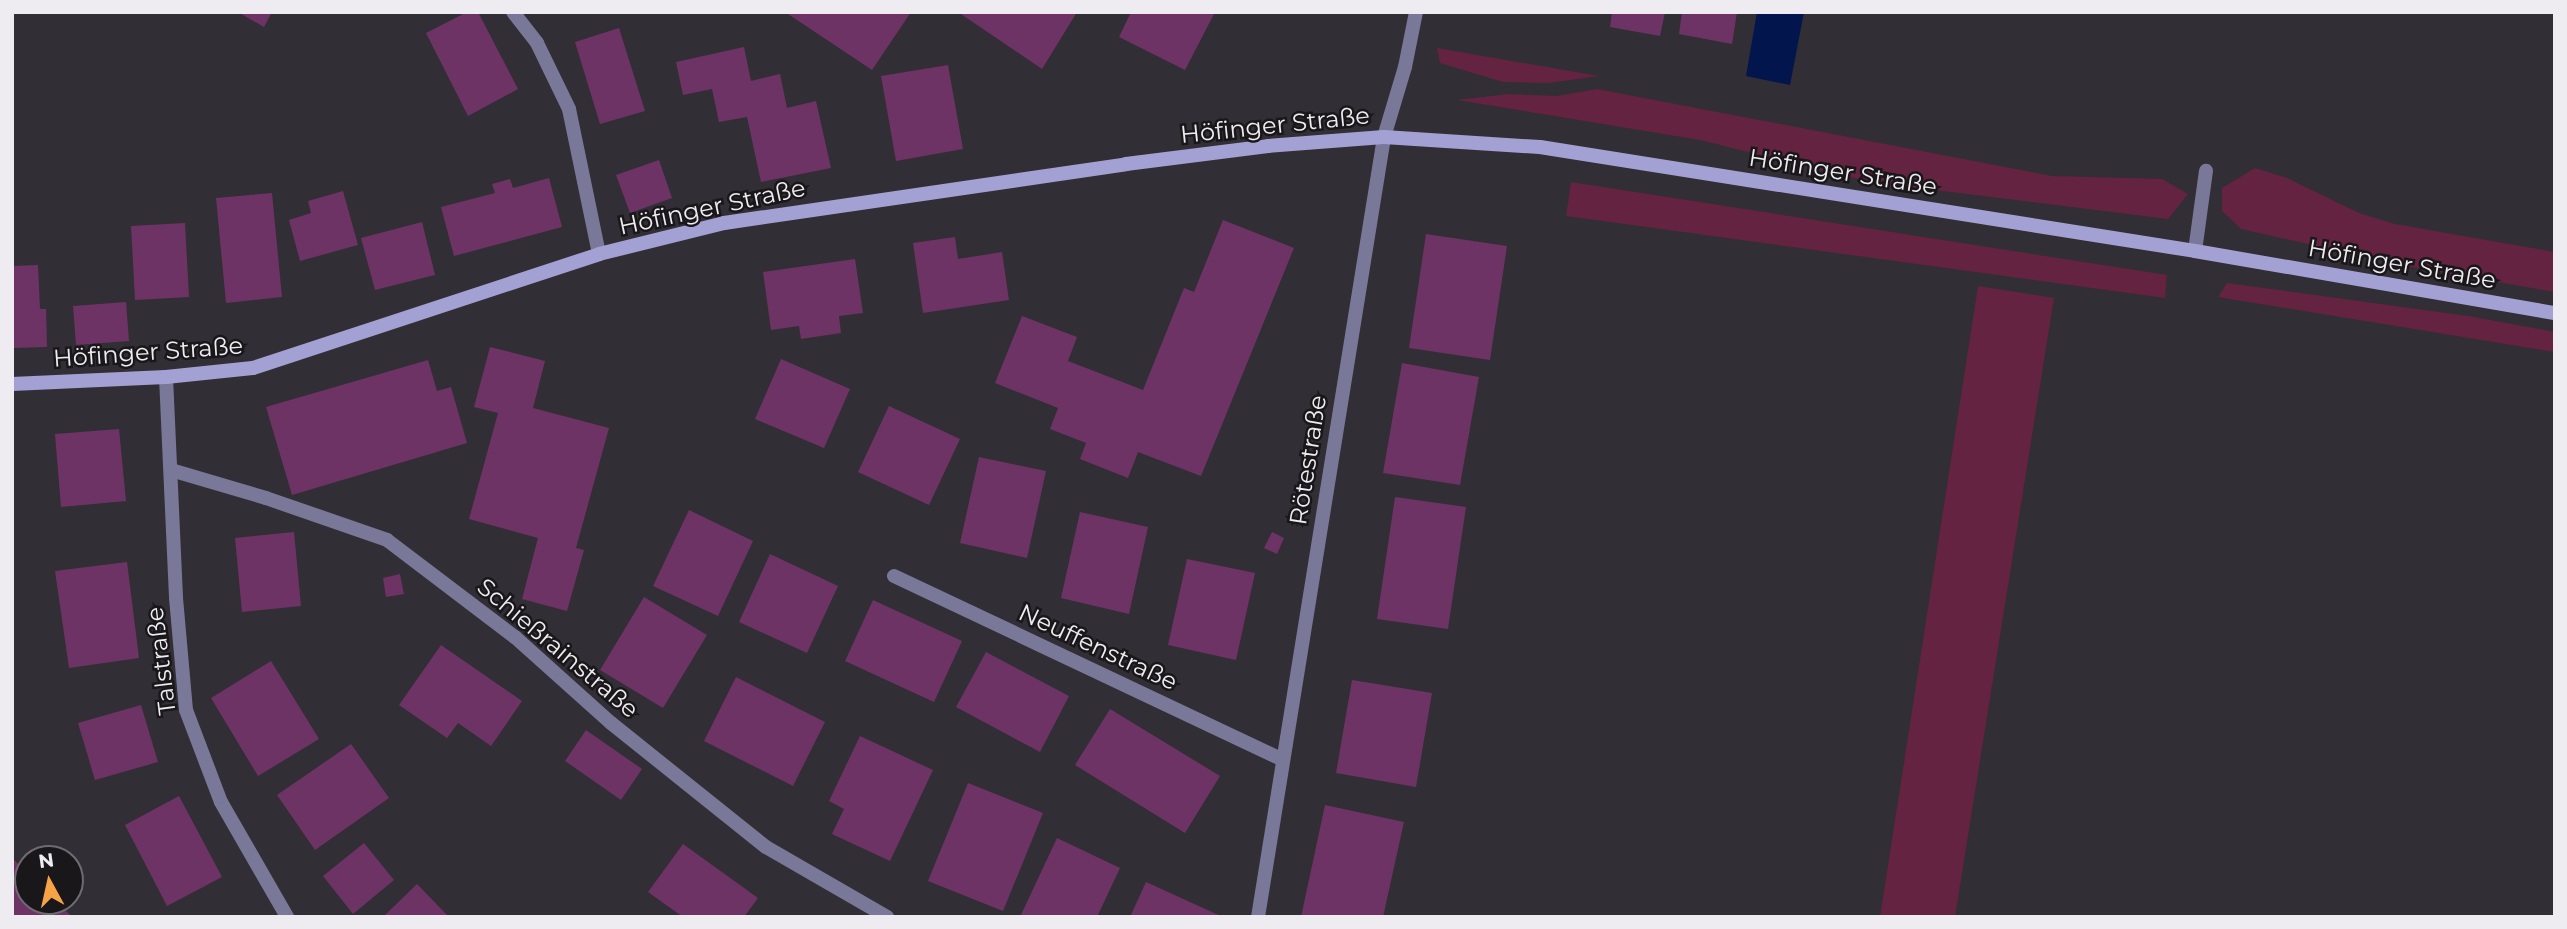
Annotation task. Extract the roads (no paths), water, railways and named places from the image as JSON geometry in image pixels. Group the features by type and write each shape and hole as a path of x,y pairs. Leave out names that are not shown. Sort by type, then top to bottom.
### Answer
{"street":[{"path":"513,12 537,43 569,109 599,254"},
{"name":"Rötestraße","path":"1258,917 1384,137 1405,67 1416,12"},
{"name":"Höfinger Straße","path":"12,384 166,377 253,368 599,254 724,223 991,182 1268,146 1384,137 1541,147 2195,251 2555,313"},
{"path":"2195,251 2206,171"},
{"name":"Talstraße","path":"166,377 176,598 186,710 221,802 287,917"},
{"name":"Schießrainstraße","path":"171,470 266,498 387,540 515,637 611,723 766,847 887,917"},
{"name":"Neuffenstraße","path":"894,576 1283,760"}]}
